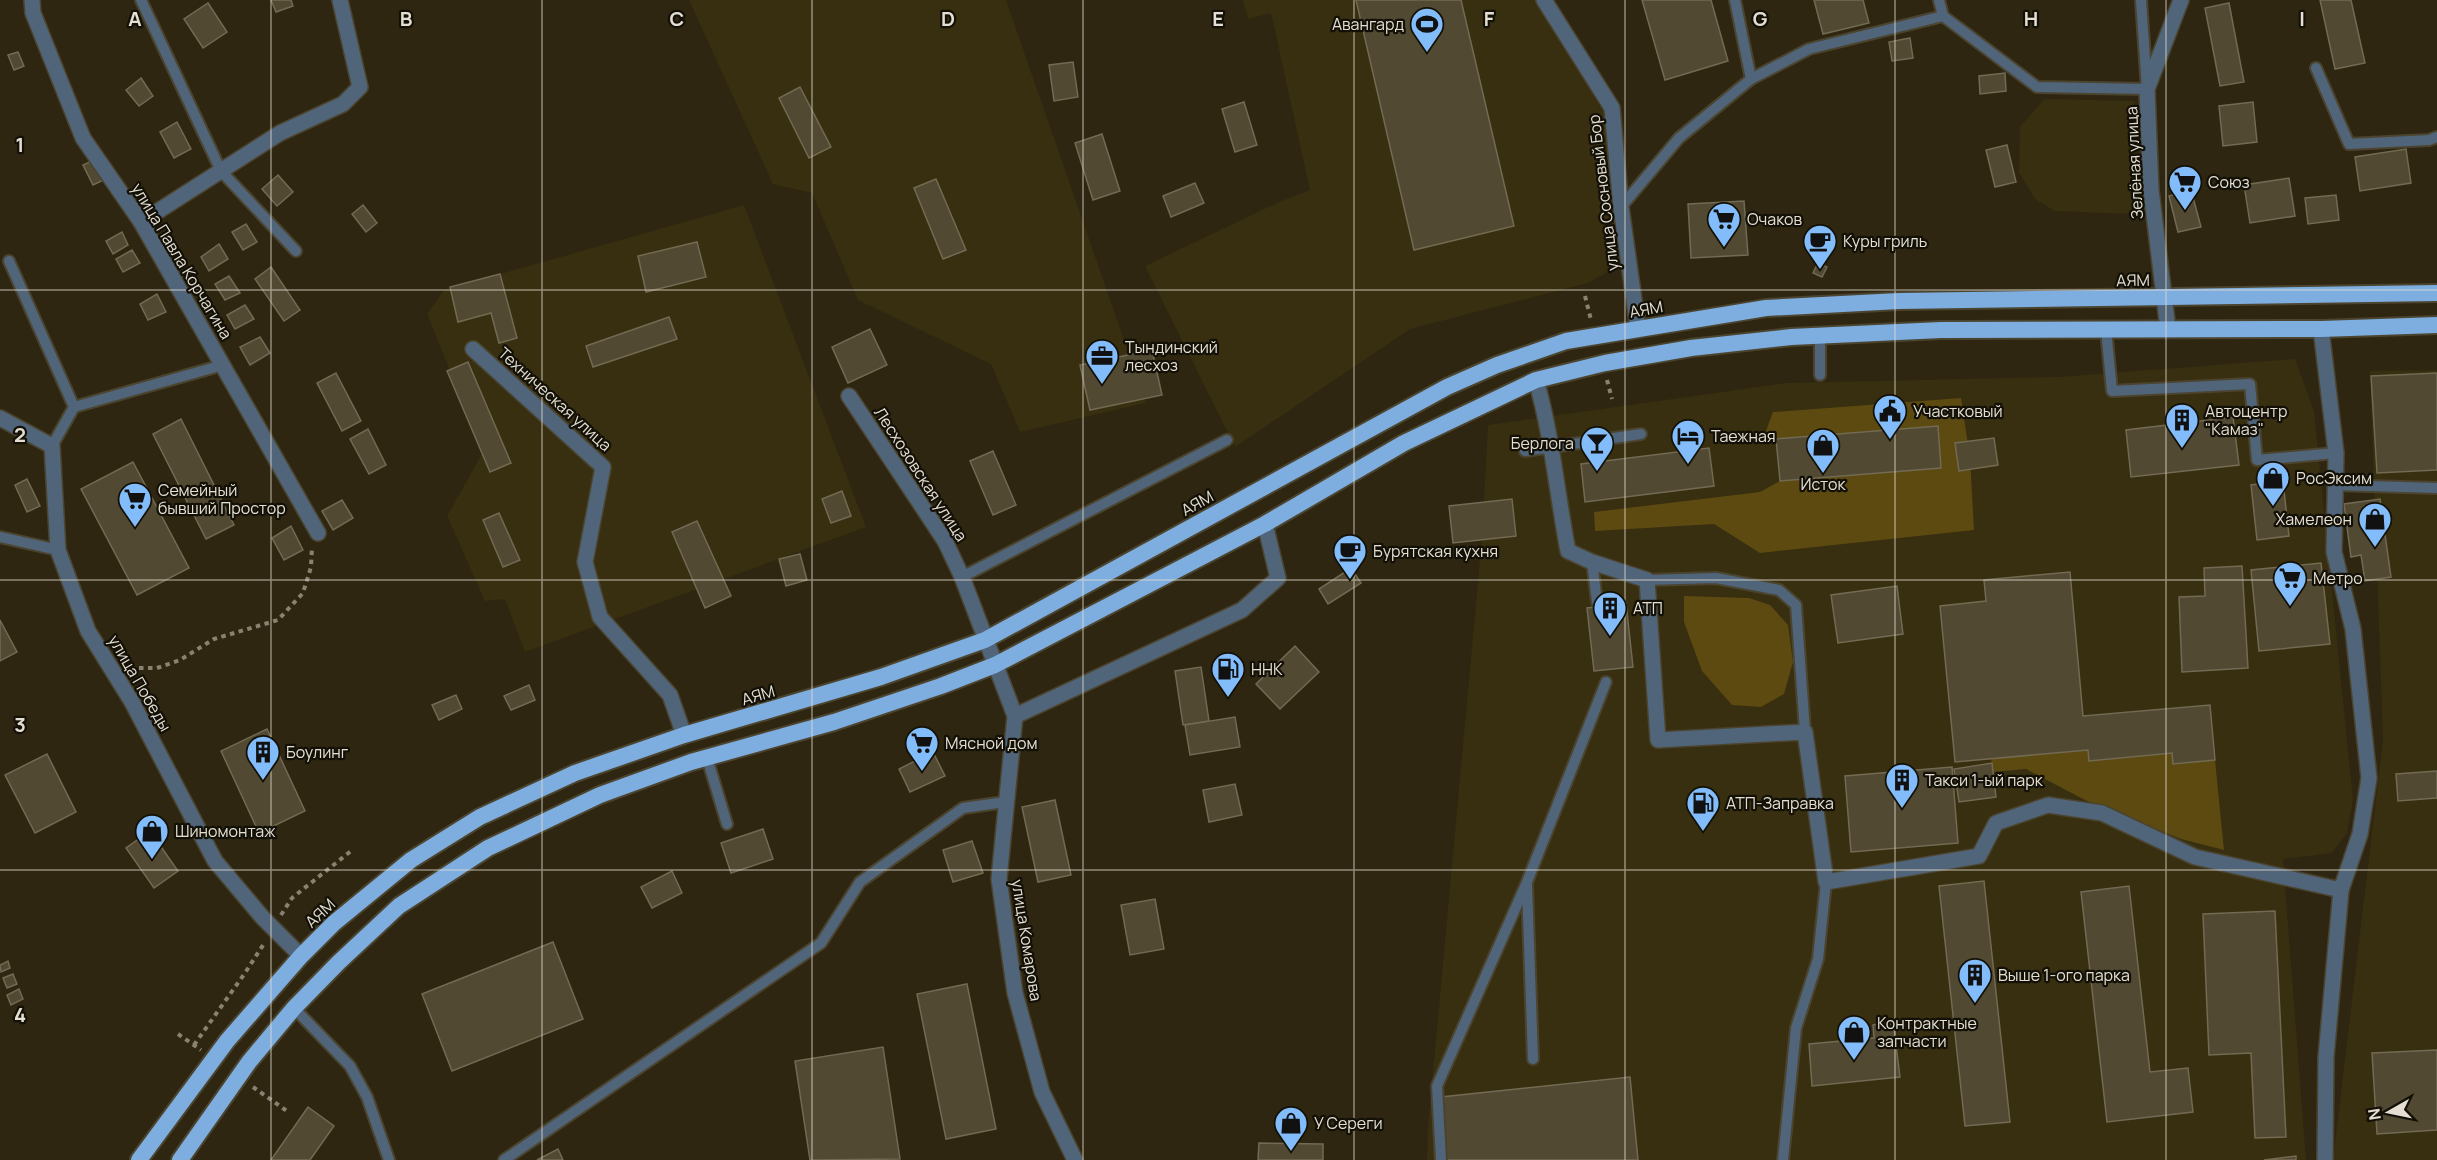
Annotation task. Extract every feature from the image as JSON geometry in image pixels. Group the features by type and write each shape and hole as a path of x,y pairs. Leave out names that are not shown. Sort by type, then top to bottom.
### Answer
{"highway":[{"name":"АЯМ","path":"139,1160 227,1041 334,923 411,860 480,818 575,773 684,735 882,677 985,640 1447,387 1497,366 1566,341 1777,308 1899,301 2437,293"},
{"path":"180,1160 249,1062 294,1008 339,962 399,906 488,848 600,795 707,758 834,722 995,665 1265,524 1404,443 1536,380 1605,363 1691,348 1820,336 1941,330 2321,329 2437,326"}],"street":[{"name":"улица Павла Корчагина","path":"32,0 33,13 83,138 141,222 318,533"},
{"path":"141,222 280,133 343,104 360,87 340,0"},
{"name":"улица Сосновый Бор","path":"1544,0 1612,108 1621,207 1638,328"},
{"name":"Зелёная улица","path":"2168,329 2151,190 2148,89 2181,0"},
{"path":"2321,329 2336,453 2334,552 2353,629 2369,778 2360,834 2341,890 2326,1057 2325,1160"},
{"name":"Техническая улица","path":"473,349 603,468 585,562 600,617 670,695 684,735"},
{"path":"1536,380 1546,414 1568,551 1592,562 1647,580 1658,740 1805,732 1826,882 1979,856 1996,823 2048,805 2102,813 2195,857 2341,890"},
{"name":"Лесхозовская улица","path":"849,396 945,541 962,577 1015,716"},
{"path":"0,418 52,446"},
{"name":"улица Победы","path":"52,446 58,550 88,631 132,702 178,786 215,861 263,918 302,956"},
{"path":"1015,716 1242,610 1278,578 1265,524"},
{"name":"улица Комарова","path":"1015,716 999,879 1015,993 1042,1092 1075,1160"}],"lane":[{"path":"141,0 221,171 296,251"},
{"path":"1735,0 1752,80"},
{"path":"1939,0 1943,16 2037,87 2148,89 2141,0"},
{"path":"1621,207 1679,138 1752,80 1809,49 1943,16"},
{"path":"2316,68 2349,144 2429,140 2437,136"},
{"path":"9,261 74,408"},
{"path":"2106,330 2112,391 2250,384 2257,460 2336,453"},
{"path":"1820,336 1820,375"},
{"path":"52,446 74,408 223,365"},
{"path":"1525,451 1641,434"},
{"path":"962,577 1227,440"},
{"path":"2335,484 2437,488"},
{"path":"0,537 58,550"},
{"path":"1592,562 1597,602"},
{"path":"1647,580 1716,578 1779,590 1796,605 1805,732"},
{"path":"1441,1160 1437,1086 1527,882 1606,682"},
{"path":"707,758 727,824"},
{"path":"504,1160 821,943 860,882 963,808 1005,802"},
{"path":"1527,882 1533,1059"},
{"path":"1783,1160 1796,1028 1818,959 1826,882"},
{"path":"294,1008 350,1066 367,1097 389,1160"}],"path":[{"path":"111,669 157,668 180,660 214,639 278,620 303,592 311,567 312,548 318,533"}],"shaded area":[{"path":"689,0 1006,0 1146,403 1020,432 991,364 858,300 812,193 773,184"},
{"path":"1243,0 1537,0 1608,120 1615,268 1588,283 1410,329 1235,447 1145,266 1279,202 1310,190 1271,13 1248,19"},
{"path":"2044,99 2135,101 2134,214 2054,211 2035,199 2019,172 2020,127"},
{"path":"744,205 866,527 525,652 505,599 485,601 447,516 483,452 427,314 444,290"},
{"path":"2295,359 2314,411 2353,799 2347,833 2332,853 2283,859 2306,1160 1427,1160 1428,1127 1482,538 1488,425 1786,383 2058,377"},
{"path":"2437,370 2437,1160 2333,1160 2383,740 2370,371"},
{"path":"1961,398 1970,458 1974,530 1760,553 1714,524 1595,531 1594,512 1760,492 1780,481 1941,468 1938,427 1776,439 1766,431 1773,412"},
{"path":"1684,596 1749,598 1770,605 1788,625 1793,662 1784,694 1761,707 1732,705 1702,671 1684,622"},
{"path":"2088,750 2089,761 2172,753 2173,764 2215,760 2224,850 2181,839 2085,800 2026,769 1993,772 1991,758"}],"building":[{"path":"271,0 291,0 293,6 276,12"},
{"path":"1356,0 1461,0 1514,226 1414,250"},
{"path":"1642,0 1711,0 1728,61 1665,80"},
{"path":"1814,0 1863,0 1869,23 1823,34"},
{"path":"2320,0 2351,0 2365,63 2335,69"},
{"path":"208,3 227,32 203,48 184,19"},
{"path":"2229,3 2244,82 2220,86 2205,8"},
{"path":"1910,38 1913,58 1892,61 1889,42"},
{"path":"18,52 24,66 14,70 8,55"},
{"path":"1073,62 1078,97 1054,101 1049,65"},
{"path":"2005,73 2006,91 1980,94 1979,76"},
{"path":"141,78 153,96 139,106 126,90"},
{"path":"800,87 831,147 809,158 779,98"},
{"path":"1244,102 1257,145 1235,152 1222,109"},
{"path":"2253,102 2257,142 2223,146 2219,106"},
{"path":"177,122 191,149 174,158 160,132"},
{"path":"1102,134 1120,191 1093,200 1075,143"},
{"path":"2007,145 2016,182 1995,187 1986,150"},
{"path":"2406,149 2411,183 2360,191 2355,157"},
{"path":"98,158 108,178 93,185 83,165"},
{"path":"278,175 293,192 277,206 262,189"},
{"path":"2289,178 2295,216 2250,223 2244,185"},
{"path":"936,179 966,250 943,259 914,188"},
{"path":"1195,183 1204,203 1171,217 1163,196"},
{"name":"Союз","path":"2191,190 2201,227 2178,232 2169,196"},
{"path":"2336,195 2339,220 2308,224 2305,198"},
{"path":"1744,201 1748,255 1691,258 1688,204"},
{"path":"363,205 377,223 366,232 352,214"},
{"path":"246,224 257,242 243,250 232,232"},
{"path":"122,232 128,245 113,254 106,241"},
{"path":"697,242 706,277 646,292 638,256"},
{"path":"219,244 228,259 209,271 201,257"},
{"path":"132,250 140,263 123,272 116,259"},
{"name":"Куры гриль","path":"1818,263 1827,267 1822,277 1813,273"},
{"path":"271,267 300,310 284,321 255,279"},
{"path":"500,274 517,338 499,343 491,313 458,322 450,287"},
{"path":"229,276 240,293 225,300 215,284"},
{"path":"157,294 166,312 148,320 140,304"},
{"path":"245,305 254,319 235,329 227,315"},
{"path":"669,317 677,339 593,367 586,346"},
{"path":"870,329 887,365 848,383 832,347"},
{"path":"260,337 270,353 250,365 240,347"},
{"path":"1152,350 1162,395 1090,410 1080,365"},
{"path":"468,362 511,463 490,472 447,371"},
{"path":"336,373 361,421 342,431 317,383"},
{"path":"2437,373 2437,470 2377,473 2371,376"},
{"name":"Автоцентр \"Камаз\"","path":"2233,417 2239,465 2131,477 2126,430"},
{"path":"181,419 234,525 206,539 153,434"},
{"path":"1938,426 1941,468 1780,481 1776,439"},
{"path":"368,429 386,465 369,474 350,439"},
{"path":"1994,438 1998,465 1959,471 1955,443"},
{"path":"1709,448 1714,486 1585,502 1581,464"},
{"path":"993,451 1016,505 993,515 970,461"},
{"name":"Семейный бывший Простор","path":"133,462 189,568 137,595 81,489"},
{"path":"27,479 40,506 27,512 15,485"},
{"path":"2283,481 2289,536 2257,540 2251,485"},
{"path":"842,491 851,516 831,523 822,499"},
{"path":"1512,499 1516,536 1453,543 1449,506"},
{"path":"2380,499 2391,577 2365,581 2361,555 2351,557 2344,504"},
{"path":"342,500 353,518 333,530 322,511"},
{"path":"499,513 520,560 503,567 483,520"},
{"path":"697,521 731,596 705,608 672,532"},
{"path":"291,526 303,550 284,560 272,538"},
{"path":"800,554 807,580 786,586 779,559"},
{"name":"Метро","path":"2321,563 2330,644 2259,651 2251,570"},
{"path":"2242,566 2248,668 2182,672 2179,597 2205,596 2204,568"},
{"path":"1351,568 1361,583 1328,604 1319,589"},
{"path":"2070,572 2083,716 2210,705 2215,760 2173,764 2172,753 2089,761 2088,750 1955,762 1940,606 1986,601 1984,580"},
{"path":"1897,586 1903,634 1838,643 1831,595"},
{"name":"АТП","path":"1626,603 1633,667 1594,671 1587,608"},
{"path":"0,620 17,652 0,661"},
{"path":"1295,646 1319,672 1280,709 1256,684"},
{"path":"1201,667 1209,721 1183,725 1175,671"},
{"path":"529,685 535,700 511,710 504,696"},
{"path":"456,695 462,709 439,720 432,705"},
{"path":"1235,717 1240,747 1190,755 1185,725"},
{"name":"Боулинг","path":"267,729 305,811 259,833 221,751"},
{"name":"Мясной дом","path":"933,752 945,776 910,792 899,769"},
{"path":"47,754 76,812 35,833 5,775"},
{"path":"1992,763 1996,797 1959,802 1954,769"},
{"name":"Такси 1-ый парк","path":"1952,767 1958,843 1851,852 1845,776"},
{"path":"2437,771 2437,798 2398,801 2396,774"},
{"path":"1235,784 1242,815 1209,822 1203,790"},
{"path":"1055,800 1071,875 1038,882 1022,807"},
{"path":"763,829 773,859 731,873 721,843"},
{"name":"Шиномонтаж","path":"150,831 178,871 154,888 126,848"},
{"path":"972,841 983,873 953,882 943,850"},
{"path":"672,871 682,893 652,908 641,887"},
{"name":"Выше 1-ого парка","path":"1984,881 2010,1122 1965,1126 1939,886"},
{"path":"2129,886 2150,1072 2188,1068 2193,1112 2107,1122 2081,892"},
{"path":"1155,899 1164,949 1130,955 1121,905"},
{"path":"2275,911 2286,1137 2255,1138 2251,1053 2209,1055 2203,914"},
{"path":"553,942 583,1019 452,1071 422,994"},
{"path":"8,961 10,968 1,972 0,965"},
{"path":"13,974 17,984 7,988 3,978"},
{"path":"967,984 996,1129 946,1139 917,994"},
{"path":"19,989 23,999 11,1005 7,995"},
{"name":"Контрактные запчасти","path":"1893,1022 1900,1077 1812,1086 1809,1044 1874,1038 1873,1025"},
{"path":"883,1047 900,1159 810,1160 795,1061"},
{"path":"2437,1050 2437,1130 2377,1134 2372,1053"},
{"path":"1630,1077 1638,1160 1447,1160 1441,1097"},
{"path":"308,1107 334,1126 310,1160 271,1160"},
{"name":"У Сереги","path":"1259,1143 1323,1144 1323,1160 1258,1160"},
{"path":"558,1149 563,1160 537,1160"},
{"path":"2296,1156 2296,1160 2264,1160"}],"place":[{"name":"Авангард","path":"1427,53"},
{"name":"Союз","path":"2185,211"},
{"name":"Очаков","path":"1724,248"},
{"name":"Куры гриль","path":"1820,270"},
{"name":"Тындинский лесхоз","path":"1102,385"},
{"name":"Участковый","path":"1890,440"},
{"name":"Автоцентр \"Камаз\"","path":"2182,449"},
{"name":"Таежная","path":"1688,465"},
{"name":"Берлога","path":"1597,472"},
{"name":"Исток","path":"1823,474"},
{"name":"РосЭксим","path":"2273,507"},
{"name":"Семейный бывший Простор","path":"135,528"},
{"name":"Хамелеон","path":"2375,548"},
{"name":"Бурятская кухня","path":"1350,580"},
{"name":"Метро","path":"2290,607"},
{"name":"АТП","path":"1610,637"},
{"name":"ННК","path":"1228,698"},
{"name":"Мясной дом","path":"922,772"},
{"name":"Боулинг","path":"263,781"},
{"name":"Такси 1-ый парк","path":"1902,809"},
{"name":"АТП-Заправка","path":"1703,832"},
{"name":"Шиномонтаж","path":"152,860"},
{"name":"Выше 1-ого парка","path":"1975,1004"},
{"name":"Контрактные запчасти","path":"1854,1061"},
{"name":"У Сереги","path":"1291,1152"}]}
